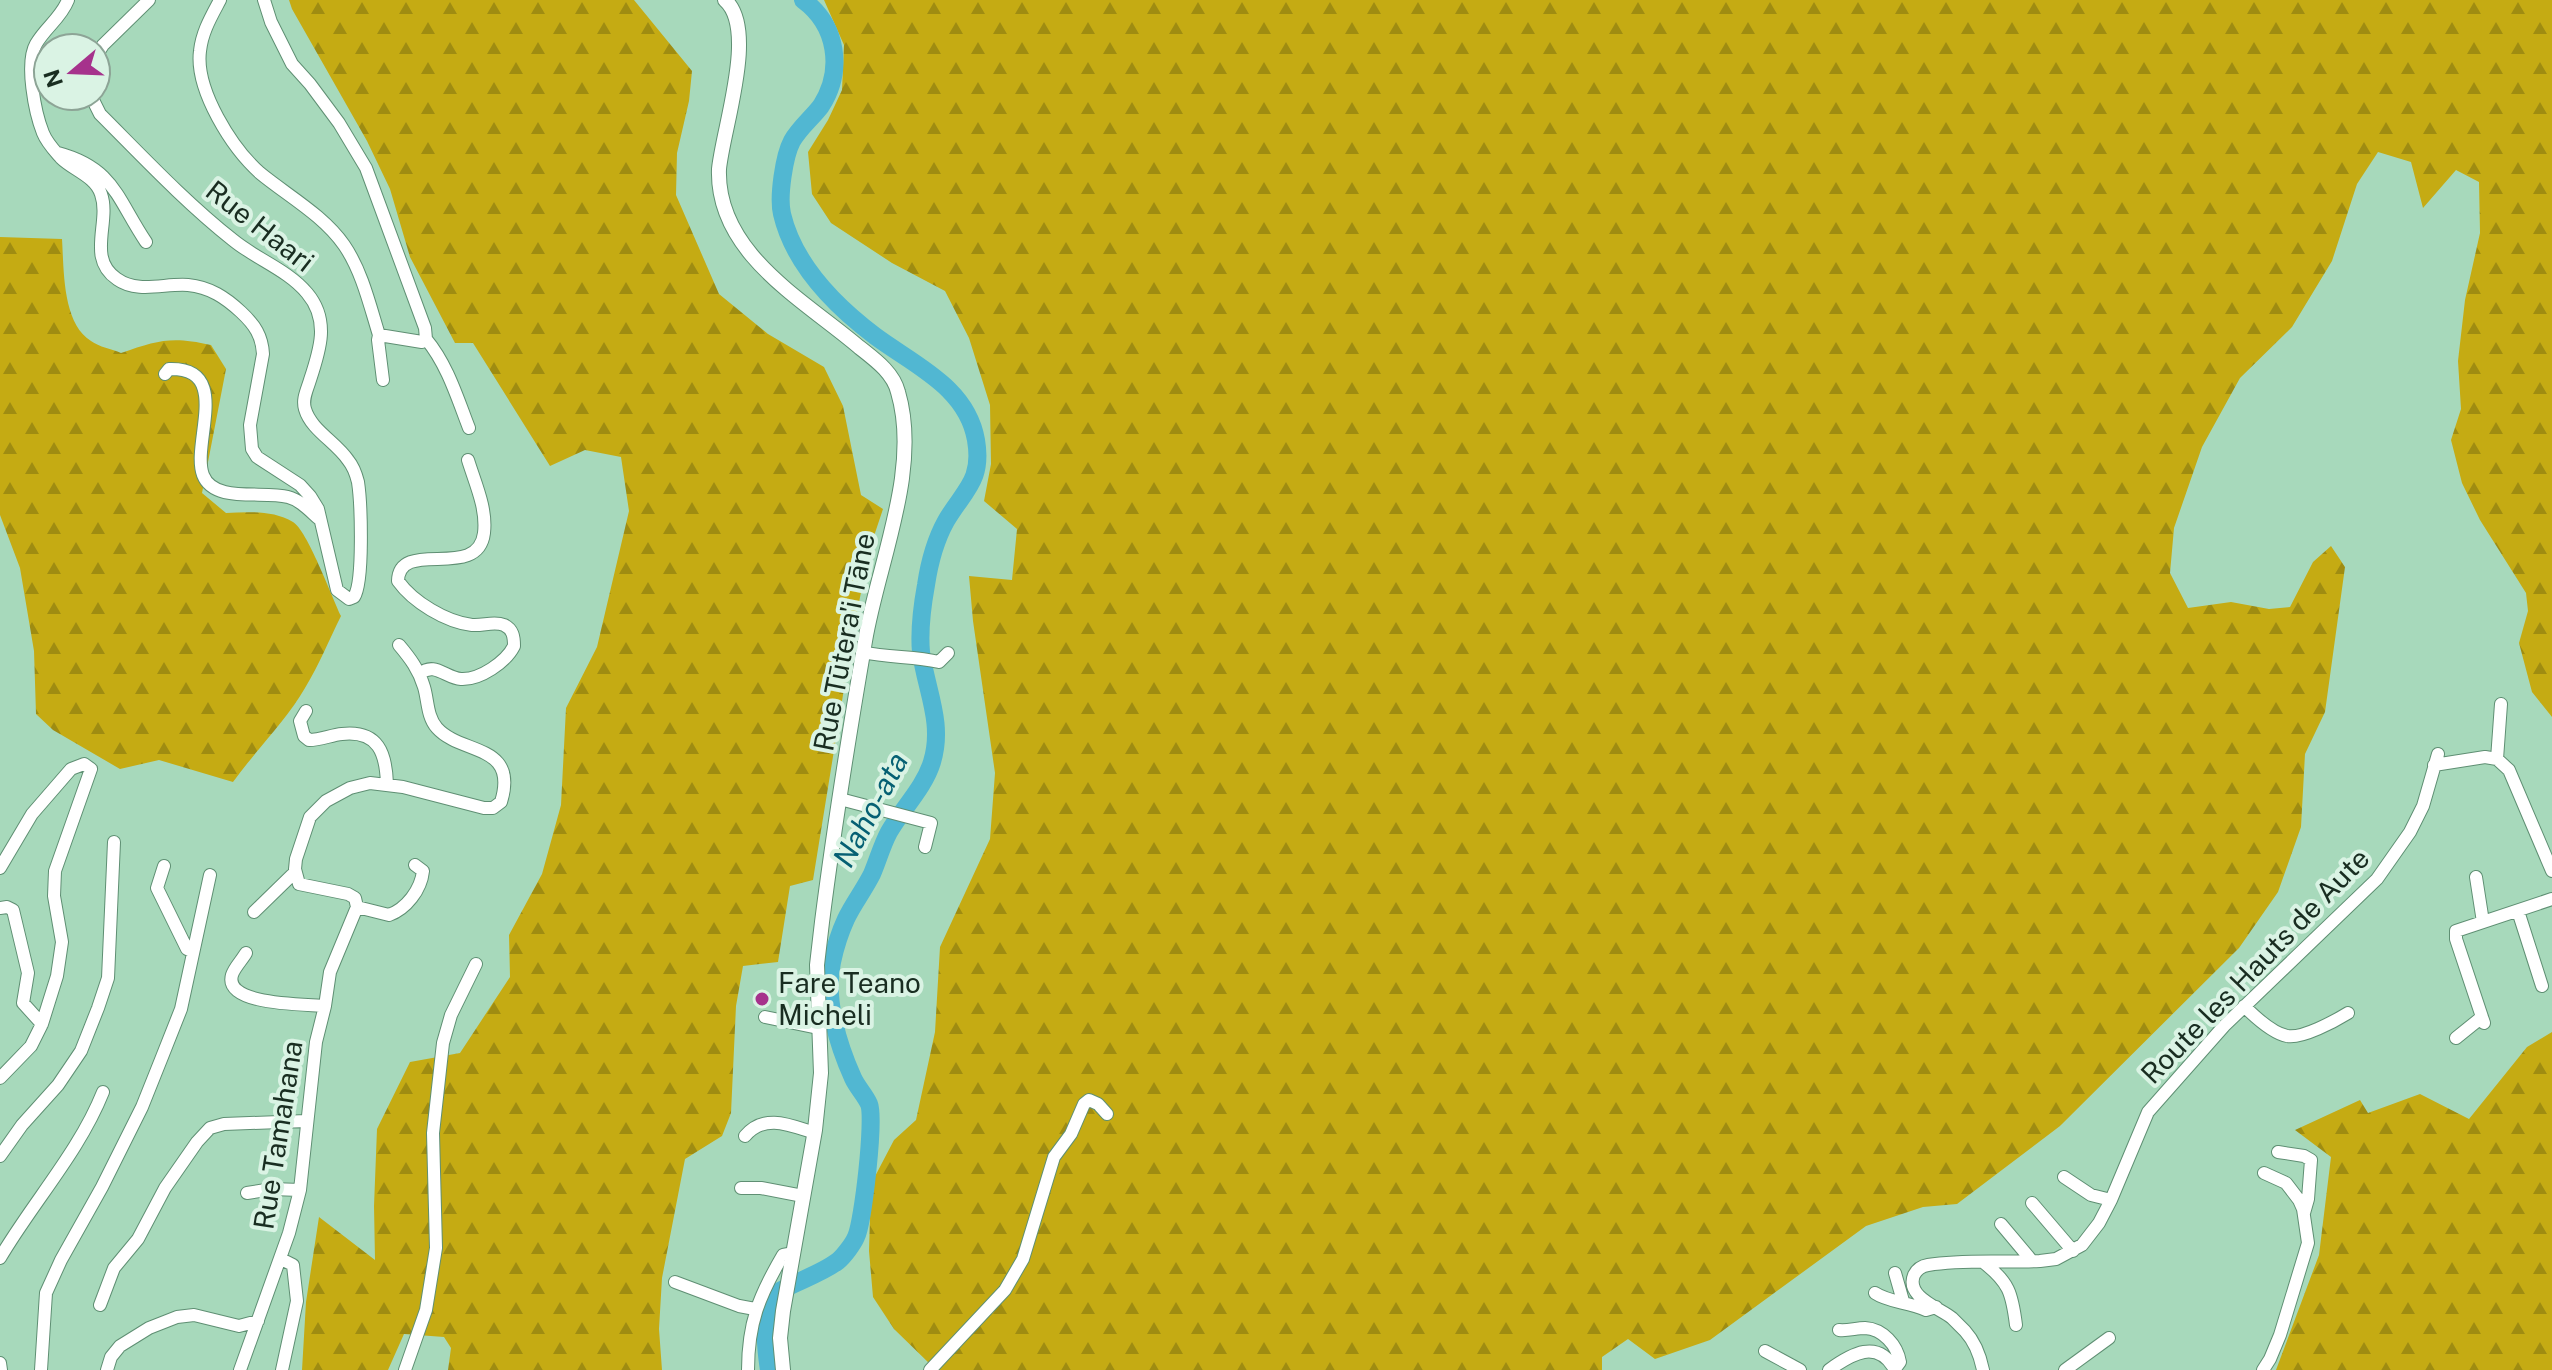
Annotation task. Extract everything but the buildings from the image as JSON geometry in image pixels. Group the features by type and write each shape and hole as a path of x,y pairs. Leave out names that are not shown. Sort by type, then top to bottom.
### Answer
{"street":[{"name":"Rue Haari","path":"68,0 62,13 35,45 30,65 42,131 55,152 91,180 102,195 100,252 109,273 127,285 137,287 188,285 206,289 226,299 255,326 263,354 250,425 252,449 257,457 300,485 310,496 318,509 337,590 349,599 354,597 359,582 361,528 357,478 351,463 311,421 305,409 304,397 323,332 315,306 296,283 209,221 99,112"},
{"path":"112,35 149,0"},
{"path":"220,0 204,29 199,52 205,89 238,150 258,171 325,224 343,244 353,262 379,335 383,380"},
{"path":"264,0 271,22 292,64 339,123 366,168 425,328 426,339 446,369 469,428"},
{"name":"Rue Tūtera'i Tāne","path":"725,0 735,14 740,38 718,183 731,224 768,273 889,373 898,390 905,430 904,469 894,521 876,582 863,652 817,965 821,1073 815,1133 783,1311 780,1338 783,1370"},
{"path":"55,152 93,166 105,177 146,242"},
{"path":"379,335 412,342 426,339"},
{"path":"165,374 169,369 191,373 200,380 205,390 202,465 203,476 210,485 230,494 273,494 292,498 318,518"},
{"path":"420,674 430,669 442,671 456,679 471,678 500,662 514,646 513,634 506,626 472,625 452,620 419,601 398,581 400,571 407,563 460,557 472,553 480,544 484,530 482,505 468,460"},
{"path":"399,645 420,674 430,714 437,728 486,754 500,766 504,780 502,799 495,807 484,808 411,788 362,784 337,794 318,807 310,817 295,863 299,884 348,894 355,898 357,907 383,915 400,910 412,897 423,871 415,865"},
{"path":"863,652 889,658 939,662 948,653"},
{"path":"2501,704 2497,759 2509,770 2552,871"},
{"path":"306,711 300,721 304,736 309,740 358,734 372,740 383,751 387,784"},
{"name":"Route les Hauts de Aute","path":"2073,1251 2082,1245 2099,1223 2148,1112 2244,1006 2377,879 2423,806 2436,759 2497,759"},
{"path":"0,868 32,814 71,769 84,764 91,769 55,871 54,896 62,942 57,976 42,1024 31,1046 0,1078"},
{"path":"840,799 931,823 925,847"},
{"path":"0,1156 22,1125 58,1085 81,1051 98,1008 108,978 114,842"},
{"path":"164,866 157,888 187,949 193,952"},
{"path":"254,912 296,874"},
{"path":"41,1370 46,1293 142,1107 181,1009 210,875"},
{"path":"2476,877 2483,922"},
{"path":"2456,1038 2483,1020 2456,931 2552,899"},
{"name":"Rue Tamahana","path":"240,1370 281,1259 300,1190 316,1042 330,972 357,907"},
{"path":"0,908 13,910 16,916 28,973 23,1003 42,1024"},
{"path":"2518,911 2542,986"},
{"path":"246,953 231,978 239,993 279,1004 325,1006"},
{"path":"405,1370 426,1310 436,1248 433,1133 443,1043 451,1015 476,964"},
{"path":"2244,1006 2269,1027 2286,1036 2298,1036 2348,1013"},
{"path":"765,1017 818,1028"},
{"path":"0,1258 94,1116 103,1092"},
{"path":"930,1370 1005,1290 1023,1259 1054,1157 1071,1134 1084,1104 1089,1100 1107,1114"},
{"path":"100,1305 117,1263 138,1239 165,1188 210,1128 224,1124 306,1121"},
{"path":"745,1136 753,1127 774,1122 815,1133"},
{"path":"2278,1152 2311,1160 2304,1214"},
{"path":"2263,1370 2280,1335 2308,1243 2303,1209 2293,1190 2279,1179 2264,1173"},
{"path":"2064,1177 2091,1195 2111,1200"},
{"path":"741,1188 761,1188 803,1196"},
{"path":"247,1193 272,1189 300,1190"},
{"path":"1983,1370 1968,1334 1951,1317 1918,1295 1913,1276 1923,1266 1941,1263 2056,1259 2073,1251 2032,1203"},
{"path":"2001,1224 2032,1261"},
{"path":"748,1370 748,1341 755,1309 783,1255 794,1253"},
{"path":"281,1259 293,1265 297,1301 282,1370"},
{"path":"1983,1262 2006,1282 2016,1325"},
{"path":"1895,1273 1903,1301"},
{"path":"675,1282 755,1309"},
{"path":"1875,1293 1926,1310 1936,1307"},
{"path":"107,1370 116,1349 138,1334 177,1317 194,1315 239,1326 258,1321"},
{"path":"1829,1370 1861,1351 1879,1354 1887,1359 1894,1370 1900,1362 1886,1337 1866,1328 1839,1330"},
{"path":"2065,1370 2109,1338"},
{"path":"1765,1351 1800,1370"},
{"path":"0,1363 1,1370"}],"green space":[{"path":"289,0 634,0 692,71 689,101 677,153 676,195 719,294 768,334 824,367 843,406 861,495 883,509 870,548 854,627 813,880 790,886 778,962 743,966 736,1006 731,1113 722,1136 685,1159 662,1278 659,1329 662,1370 448,1370 451,1348 444,1337 404,1334 388,1370 302,1370 306,1302 319,1217 375,1260 377,1129 410,1062 460,1053 510,977 509,935 542,874 561,805 566,708 597,647 629,511 621,457 585,450 550,466 473,343 455,343 410,257 390,189 367,141"},
{"path":"824,0 2552,0 2552,717 2532,692 2519,643 2528,611 2526,593 2480,520 2462,483 2451,440 2461,409 2458,361 2465,300 2480,233 2479,182 2456,170 2423,208 2411,162 2378,152 2357,184 2332,261 2292,327 2240,378 2202,447 2174,528 2170,573 2188,608 2231,602 2269,609 2290,607 2313,562 2331,546 2345,567 2325,712 2305,754 2301,827 2278,892 2239,948 2060,1126 1957,1204 1923,1207 1866,1226 1710,1340 1655,1359 1628,1339 1602,1357 1602,1370 932,1370 932,1366 894,1329 873,1297 869,1251 871,1184 894,1140 916,1120 935,1032 940,947 990,839 995,773 969,576 1012,580 1017,529 984,501 991,464 990,405 969,338 945,291 892,263 831,223 812,194 808,152 842,90 844,45"},
{"path":"0,237 62,239 64,280 70,309 82,333 94,343 121,353 165,341 211,345 226,369 202,493 226,513 269,514 293,522 312,550 341,616 297,700 233,782 159,760 120,769 53,730 36,714 34,651 20,568 0,515"},
{"path":"2552,1032 2552,1370 2276,1370 2319,1255 2331,1157 2295,1130 2360,1100 2368,1113 2420,1094 2469,1119 2527,1047"}],"waterway":[{"name":"Naho-ata","path":"769,1370 767,1319 778,1292 838,1261 853,1243 859,1228 867,1170 870,1113 869,1104 853,1078 838,1037 831,1006 832,962 844,924 872,874 887,837 924,781 932,762 936,734 921,652 923,602 936,544 977,466 976,440 962,405 937,379 845,311 806,267 788,233 781,198 786,156 795,136 821,106 833,78 834,63 830,35 814,10 803,0"}],"place":[{"name":"Fare Teano Micheli","path":"762,999"}]}
